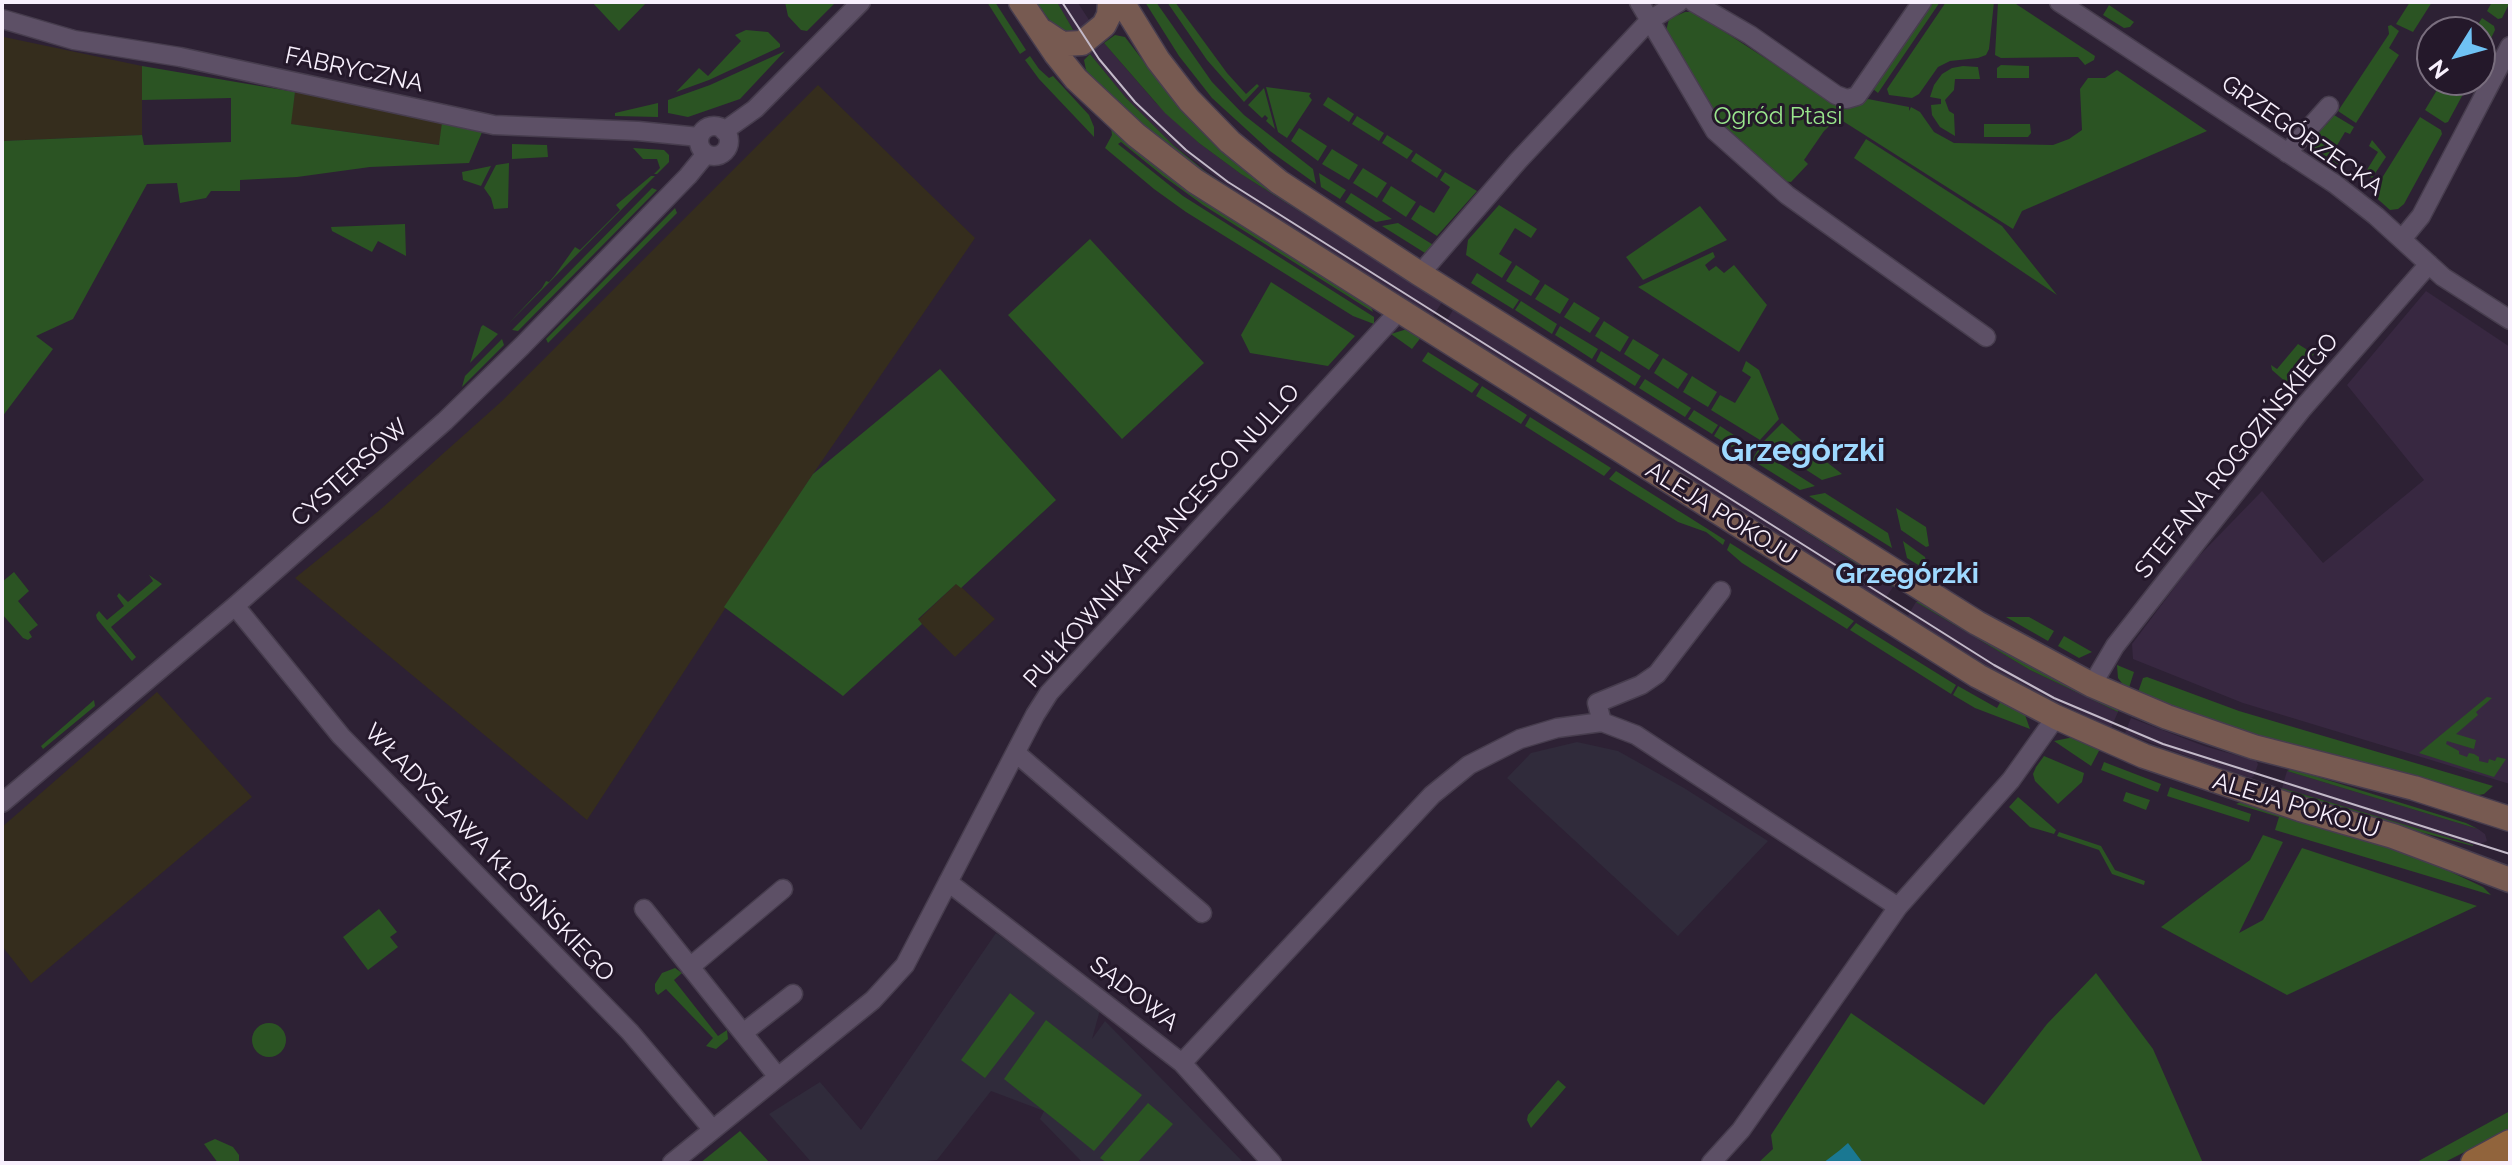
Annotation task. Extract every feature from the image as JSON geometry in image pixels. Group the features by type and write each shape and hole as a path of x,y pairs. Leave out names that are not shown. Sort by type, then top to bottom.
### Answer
{"main road":[{"path":"1025,9 1053,39 1074,45 1086,41 1101,29 1109,15 1110,2"},
{"name":"ALEJA POKOJU","path":"1122,2 1179,88 1230,142 1300,196 1928,593 2017,646 2092,685 2167,717 2254,747 2414,788 2510,819"},
{"name":"ALEJA POKOJU","path":"1025,9 1076,79 1155,151 1195,181 1978,676 2056,717 2144,756 2393,836 2510,880"},
{"path":"1907,632 1896,617 1896,605 1909,592 1928,593"},
{"path":"2240,788 2258,786 2269,773 2268,760 2254,747"},
{"path":"2475,1163 2510,1144"}],"street":[{"name":"FABRYCZNA","path":"2,19 74,40 180,57 494,125 638,131 702,146 710,127 724,131 755,109 861,2"},
{"path":"1639,2 1715,131 1787,195 1986,337"},
{"path":"1420,274 1518,161 1650,20 1679,2"},
{"path":"1693,2 1750,35 1836,95 1847,99 1857,96 1922,2"},
{"name":"GRZEGÓRZECKA","path":"2059,2 2335,184 2460,290 2510,320"},
{"path":"2402,239 2421,216 2510,46"},
{"path":"2287,153 2329,106"},
{"name":"CYSTERSÓW","path":"2,803 390,471 483,384 688,176 702,146"},
{"name":"STEFANA ROGOZIŃSKIEGO","path":"2092,685 2115,646 2303,408 2429,264"},
{"name":"PUŁKOWNIKA FRANCESCO NULLO","path":"672,1163 873,1000 905,965 1049,693 1399,311"},
{"path":"1602,722 1597,703 1641,685 1657,674 1721,591"},
{"name":"WŁADYSŁAWA KŁOSIŃSKIEGO","path":"235,606 341,736 630,1032 713,1130"},
{"path":"1711,1163 1741,1130 1898,907 2011,780 2056,717"},
{"path":"1182,1063 1444,785 1469,765 1520,739 1557,728 1602,722 1636,735 1898,907"},
{"path":"1016,753 1202,913"},
{"name":"SĄDOWA","path":"948,882 1182,1063 1272,1163"},
{"path":"690,967 783,889"},
{"path":"644,909 778,1077"},
{"path":"743,1033 793,994"}],"shaded area":[{"path":"1057,2 1078,3 1091,23 1075,33"},
{"path":"4,37 142,66 142,135 2,141"},
{"path":"1104,43 1156,103 1199,143 1241,174 1442,302 1433,316 1241,195 1173,145 1126,98 1090,54"},
{"path":"818,85 975,238 813,474 587,820 295,578 381,509 502,401"},
{"path":"295,92 442,122 440,145 290,124"},
{"path":"2426,291 2510,347 2510,784 2243,703 2133,659 2132,644 2196,559 2262,491 2323,563 2424,480 2347,385"},
{"path":"1453,310 1893,587 1883,602 1444,325"},
{"path":"957,583 995,619 955,657 918,620"},
{"path":"1916,602 2030,670 2118,712 2111,728 2010,679 1907,617"},
{"path":"157,692 252,797 31,983 2,946 2,827"},
{"path":"2131,718 2204,746 2256,761 2254,776 2251,778 2226,770 2125,733"},
{"path":"1577,742 1618,751 1768,841 1678,936 1507,778 1531,753"},
{"path":"2287,771 2478,829 2485,834 2487,841 2478,845 2468,844 2282,788"},
{"path":"996,933 1100,1010 1092,1039 1105,1021 1244,1163 1083,1163 1040,1119 1044,1111 991,1091 937,1160 812,1163 769,1114 820,1082 861,1130"}],"green space":[{"path":"592,2 647,2 619,31"},
{"path":"785,2 836,2 807,31 801,30 788,16"},
{"path":"987,2 995,2 1026,50 1020,54"},
{"path":"1036,2 1057,2 1075,33 1067,34 1053,25"},
{"path":"1145,2 1156,2 1212,82 1244,115 1313,169 1316,184 1270,151 1212,98 1179,56"},
{"path":"1167,2 1175,2 1246,94 1257,84 1259,86 1244,102 1207,60"},
{"path":"1931,2 1940,2 1878,93 1873,89"},
{"path":"1946,2 1994,2 1986,55 1950,61 1938,67 1919,94 1912,98 1889,95 1887,89"},
{"path":"1998,2 2013,2 2095,56 2094,60 2085,65 2078,57 2001,58 1995,55"},
{"path":"2410,2 2432,2 2423,16 2416,16 2413,32 2396,24"},
{"path":"2492,2 2510,2 2502,18 2498,19 2487,11"},
{"path":"2109,5 2134,22 2130,27 2124,28 2103,15"},
{"name":"Ogród Ptasi","path":"1685,12 1694,12 1839,106 1857,106 1868,99 1909,107 1909,111 1911,107 1920,112 1934,132 1954,143 2053,145 2069,139 2082,130 2080,89 2088,78 2105,78 2117,70 2207,131 2022,211 2013,229 1838,118 1824,131 1804,160 1808,164 1791,182 1782,181 1723,126 1698,92 1665,35 1669,19"},
{"path":"2388,26 2399,31 2389,48 2399,55 2356,123 2338,111 2389,34"},
{"path":"746,30 768,32 780,47 676,92 699,68 708,76 741,41 735,35"},
{"path":"1115,35 1125,37 1160,83 1442,298 1442,302 1241,174 1199,143 1165,113 1104,43"},
{"path":"785,51 740,99 688,117 668,113 668,100"},
{"path":"1090,54 1126,98 1173,145 1206,172 1273,216 1173,154 1103,90 1086,70 1084,60"},
{"path":"1030,56 1039,69 1049,78 1053,76 1089,115 1094,137 1039,79 1025,60"},
{"path":"2001,65 2029,66 2029,78 1997,78 1997,68"},
{"path":"142,66 295,92 291,124 439,145 442,122 483,130 469,163 370,167 297,177 240,180 240,191 211,191 206,198 180,203 177,183 147,184 73,319 36,336 53,349 2,417 2,141 142,135 144,145 231,142 231,98 142,100"},
{"path":"1963,66 1978,67 1980,79 1955,79 1954,90 1945,100 1949,111 1954,114 1955,136 1940,127 1932,115 1931,105 1941,104 1941,99 1930,97 1942,74"},
{"path":"1266,87 1311,93 1309,96 1312,100 1287,138 1278,132"},
{"path":"1264,88 1275,129 1266,121 1268,118 1265,115 1262,118 1248,105"},
{"path":"2433,96 2462,96 2448,122 2425,110"},
{"path":"1328,97 1354,114 1349,122 1323,105"},
{"path":"658,103 658,117 615,116 615,113"},
{"path":"2334,115 2354,127 2350,134 2345,132 2330,157 2340,163 2336,169 2309,150 2323,125"},
{"path":"1357,116 1384,133 1379,141 1352,124"},
{"path":"2420,117 2441,130 2442,134 2404,204 2390,210 2372,194"},
{"path":"1984,124 2030,124 2031,133 2028,137 1984,137"},
{"path":"1111,127 1370,305 1373,312 1203,205 1121,142 1118,144 1183,196 1374,317 1374,324 1353,316 1154,189 1105,148 1112,135"},
{"path":"1299,128 1327,146 1318,161 1291,141"},
{"path":"1387,135 1413,151 1407,159 1382,143"},
{"path":"1866,139 2002,226 2057,295 1854,158"},
{"path":"2372,140 2386,157 2372,178 2365,173 2378,152 2369,146"},
{"path":"512,144 547,145 548,157 512,159"},
{"path":"633,148 664,150 669,155 669,162 654,174 660,168 657,159 643,159"},
{"path":"1332,149 1358,165 1349,180 1322,164"},
{"path":"1416,153 1442,170 1437,178 1411,161"},
{"path":"509,163 508,208 494,209 484,188 496,165"},
{"path":"491,166 481,186 463,180 462,172"},
{"path":"1363,168 1387,183 1377,198 1353,183"},
{"path":"1445,172 1477,191 1437,236 1411,219 1420,205 1434,213 1450,187 1440,180"},
{"path":"1319,173 1346,190 1340,199 1321,187"},
{"path":"655,176 508,324 546,281 549,282 575,247 580,250 620,210 616,205"},
{"path":"1391,186 1416,202 1406,217 1382,201"},
{"path":"652,188 657,190 518,331 512,330"},
{"path":"1351,193 1392,219 1376,222 1345,202"},
{"path":"1499,205 1537,229 1531,238 1515,228 1499,254 1512,262 1502,278 1466,255 1468,240"},
{"path":"1700,206 1727,240 1643,280 1626,257"},
{"path":"675,208 677,213 548,343 546,339"},
{"path":"1398,223 1435,246 1425,253 1382,226"},
{"path":"405,224 406,256 378,241 372,252 332,231 331,227"},
{"path":"1090,239 1204,363 1122,439 1008,315"},
{"path":"1713,252 1715,257 1705,265 1709,271 1716,266 1724,273 1734,265 1767,305 1739,352 1638,287"},
{"path":"1516,265 1540,281 1531,296 1506,281"},
{"path":"1477,273 1519,300 1513,309 1471,283"},
{"path":"1271,282 1355,336 1328,366 1250,353 1241,335"},
{"path":"1545,284 1569,299 1560,314 1535,299"},
{"path":"1521,301 1557,324 1552,334 1515,310"},
{"path":"1574,302 1600,318 1590,333 1564,317"},
{"path":"1604,321 1629,337 1620,352 1595,336"},
{"path":"483,325 498,334 470,363 481,327"},
{"path":"1560,326 1598,349 1592,359 1555,335"},
{"path":"1407,329 1422,336 1412,349 1391,334"},
{"path":"502,339 504,345 462,387 465,376"},
{"path":"1633,339 1659,355 1649,370 1624,354"},
{"path":"2298,344 2314,354 2288,384 2272,370 2271,365 2277,369"},
{"path":"1601,351 1641,376 1635,386 1596,361"},
{"path":"1428,352 1479,384 1472,393 1422,361"},
{"path":"1663,358 1688,374 1678,389 1654,373"},
{"path":"1746,361 1759,370 1779,419 1760,440 1711,410 1720,395 1735,403 1751,377 1742,371"},
{"path":"1546,363 1893,584 1893,587 1544,366"},
{"path":"940,369 1056,500 961,588 956,584 918,619 922,624 843,696 724,607 813,474"},
{"path":"1692,376 1717,392 1708,407 1683,392"},
{"path":"1645,379 1691,408 1685,417 1639,388"},
{"path":"1482,386 1527,415 1521,424 1476,396"},
{"path":"1694,410 1718,425 1712,434 1688,419"},
{"path":"1530,417 1611,468 1604,476 1525,426"},
{"path":"1782,423 1842,474 1822,480 1763,442"},
{"path":"1720,426 1754,448 1748,457 1714,436"},
{"path":"1758,450 1815,486 1800,490 1752,460"},
{"path":"1616,471 1725,540 1723,545 1706,532 1678,522 1609,479"},
{"path":"1825,493 1888,533 1892,548 1809,496"},
{"path":"1896,508 1926,527 1929,546 1901,530"},
{"path":"1903,541 1925,557 1928,571 1907,558"},
{"path":"1730,543 1854,621 1847,629 1742,563 1727,550"},
{"path":"14,572 29,591 18,601 38,625 29,632 32,637 28,640 2,614 2,582"},
{"path":"149,575 162,584 111,627 136,657 132,661 96,615 99,611 107,620 124,606 117,596 119,593 128,602 153,581"},
{"path":"1921,601 2119,707 2118,712 2030,670 1916,602"},
{"path":"2006,617 2029,617 2054,631 2048,641"},
{"path":"1856,623 1956,685 1951,694 1850,630"},
{"path":"2064,636 2092,652 2079,658 2058,646"},
{"path":"2117,665 2134,672 2128,691 2118,678"},
{"path":"2143,678 2239,711 2493,786 2484,794 2474,796 2279,745 2137,695"},
{"path":"1958,686 1997,708 2002,699 2024,712 2030,729 1975,708 1953,695"},
{"path":"2487,697 2492,698 2456,734 2476,740 2474,749 2447,741 2446,744 2467,757 2469,753 2474,754 2479,761 2488,763 2489,759 2495,761 2497,757 2506,759 2494,777 2419,753"},
{"path":"94,700 95,706 43,749 41,746"},
{"path":"2074,737 2101,747 2091,766 2054,741"},
{"path":"2044,756 2084,773 2082,782 2058,804 2035,781 2033,774"},
{"path":"2104,762 2161,784 2158,792 2101,770"},
{"path":"2292,769 2466,823 2478,829 2287,771"},
{"path":"2170,787 2251,814 2249,822 2167,796"},
{"path":"2282,788 2473,846 2303,801 2283,792"},
{"path":"2126,792 2150,800 2146,810 2123,801"},
{"path":"2018,797 2056,830 2054,834 2030,827 2009,807"},
{"path":"2246,800 2421,858 2483,887 2491,895 2275,830 2279,817 2236,804"},
{"path":"2059,832 2101,846 2115,870 2145,881 2144,885 2112,874 2099,850 2057,836"},
{"path":"2263,835 2283,842 2239,933 2263,920 2302,848 2477,906 2287,995 2161,927 2250,860"},
{"path":"379,909 397,932 390,937 398,947 368,970 343,937"},
{"path":"675,968 682,973 674,980 718,1036 727,1030 728,1039 716,1049 706,1046 713,1038 666,989 658,995 655,991 655,984 662,973"},
{"path":"2096,973 2153,1049 2203,1163 1758,1163 1773,1149 1771,1135 1851,1013 1984,1105 2047,1024"},
{"path":"1010,993 1035,1013 985,1078 961,1060"},
{"path":"1046,1020 1142,1095 1094,1151 1004,1079"},
{"path":"269,1023 281,1028 286,1040 281,1052 269,1057 257,1052 252,1040 257,1028"},
{"path":"1558,1080 1566,1087 1531,1128 1528,1115"},
{"path":"1148,1103 1173,1124 1137,1163 1107,1163 1100,1158"},
{"path":"2510,1111 2510,1129 2443,1163 2415,1163"},
{"path":"740,1131 770,1163 700,1163"},
{"path":"215,1139 233,1147 239,1155 239,1163 218,1163 204,1144"}],"water":[{"path":"1848,1143 1863,1163 1823,1163 1840,1150"}],"tram line":[{"path":"1062,2 1099,59 1135,102 1186,150 1228,182 1994,665 2054,698 2163,744 2510,854"}],"district":[{"name":"Grzegórzki","path":"1803,451"},
{"name":"Grzegórzki","path":"1907,575"}]}
